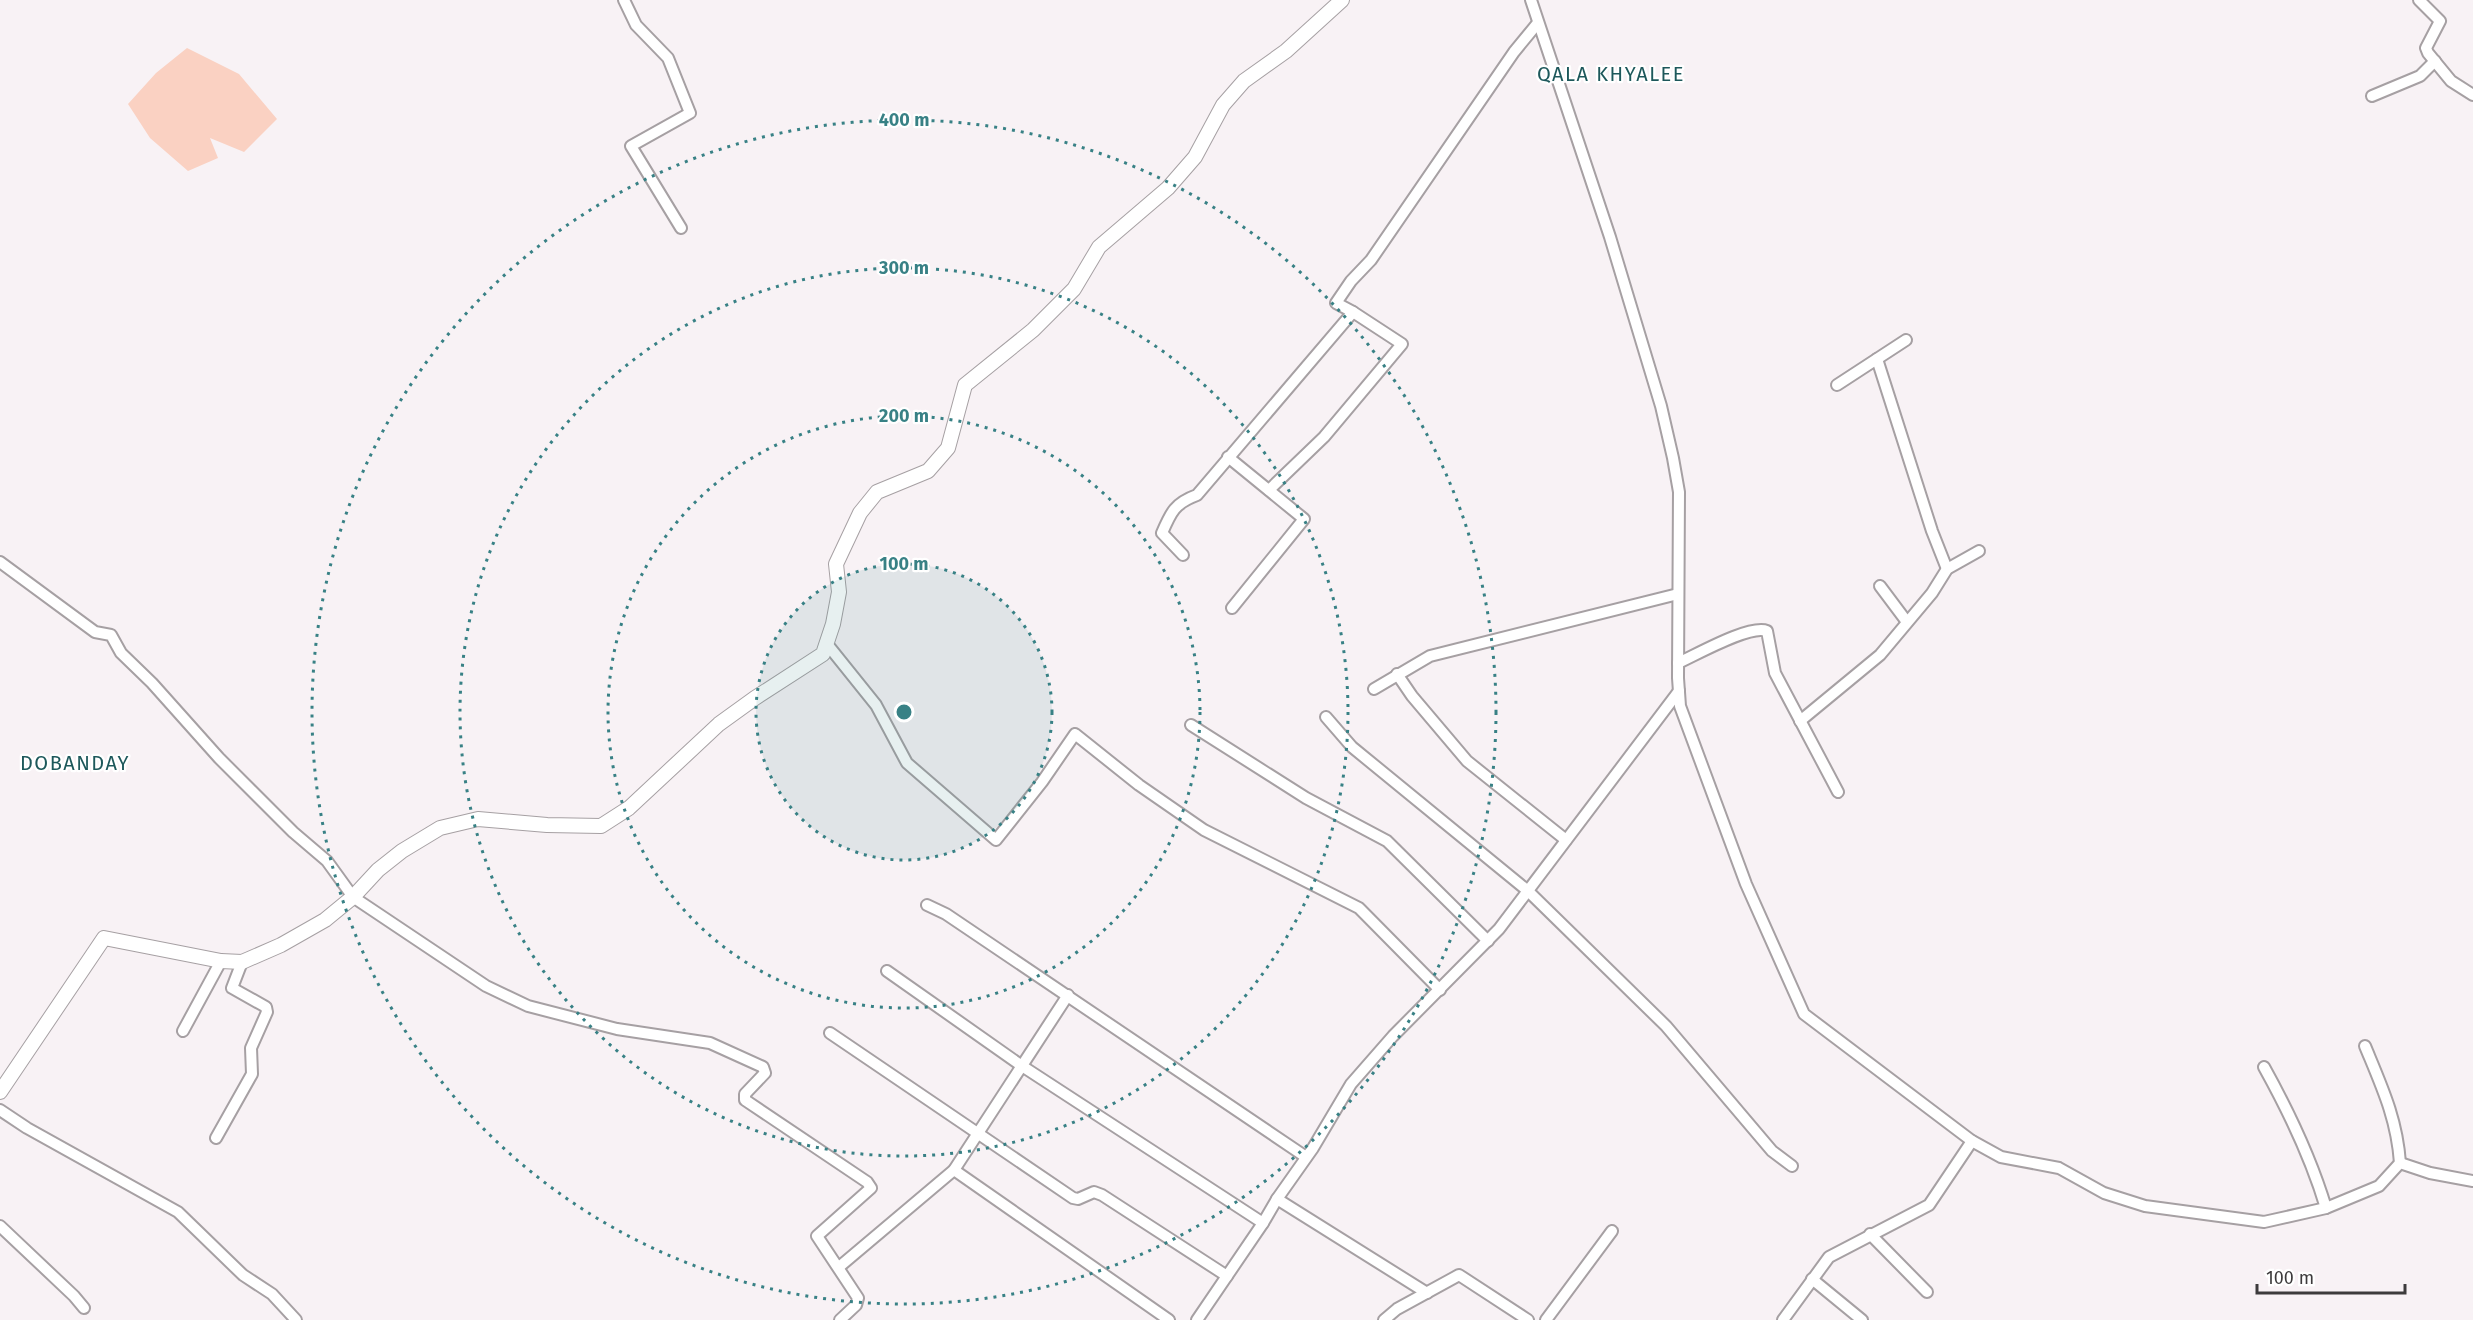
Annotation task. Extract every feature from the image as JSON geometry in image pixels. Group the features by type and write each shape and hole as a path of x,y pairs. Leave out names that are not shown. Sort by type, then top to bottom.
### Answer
{"street":[{"path":"624,0 636,25 668,58 690,113 631,146 681,228"},
{"path":"0,1092 104,938 221,961 243,962 281,945 325,920 353,897 378,870 402,851 440,828 478,819 547,825 601,826 629,808 719,724 823,654 839,592 836,564 860,513 877,492 928,471 948,448 965,385 1034,330 1074,289 1099,247 1168,188 1195,157 1223,105 1244,81 1286,51 1342,0"},
{"path":"1531,0 1537,24 1610,237 1661,406 1679,492 1680,706 1746,884 1804,1014 1972,1141 2001,1157 2059,1168 2104,1193 2145,1206 2264,1222 2326,1208 2379,1186 2400,1164 2398,1134 2384,1090 2365,1046"},
{"path":"2419,0 2440,21 2426,48 2451,81 2473,95"},
{"path":"1269,490 1324,437 1402,344 1336,303 1351,281 1371,260 1514,52 1537,24"},
{"path":"2372,96 2420,76 2435,61"},
{"path":"1183,555 1162,533 1169,515 1182,501 1197,495 1353,312"},
{"path":"1837,385 1906,340"},
{"path":"1877,359 1932,531 1947,569"},
{"path":"1228,457 1304,519 1232,608"},
{"path":"1800,721 1867,667 1932,593 1947,569 1979,551"},
{"path":"0,562 95,632 111,635 121,653 152,683 219,758 293,832 327,861 353,897 486,986 528,1006 617,1029 710,1043 759,1064 765,1073 745,1094 745,1100 870,1185 871,1191 817,1236 858,1298 856,1305 840,1320"},
{"path":"1880,586 1907,622"},
{"path":"1374,689 1430,656 1678,594"},
{"path":"1678,663 1743,634 1764,629 1767,631 1775,673 1838,792"},
{"path":"827,644 876,705 907,763 996,840 1042,782 1075,734 1139,785 1204,830 1359,908 1440,990"},
{"path":"1397,674 1412,696 1467,760 1566,840"},
{"path":"1197,1320 1263,1223 1351,1084 1393,1036 1488,941 1679,691"},
{"path":"1326,717 1352,747 1528,891 1666,1026 1772,1151 1792,1166"},
{"path":"1191,724 1306,798 1387,841 1488,941"},
{"path":"927,905 946,914 1068,995 1306,1157"},
{"path":"183,1031 221,961"},
{"path":"216,1138 252,1074 251,1048 267,1012 266,1007 232,988 243,962"},
{"path":"887,971 1022,1066 1263,1223"},
{"path":"839,1267 954,1170 1068,995"},
{"path":"830,1033 1073,1198 1078,1199 1094,1192 1102,1196 1227,1276"},
{"path":"2265,1067 2316,1174 2326,1208"},
{"path":"0,1110 36,1133 178,1212 243,1275 272,1294 296,1320"},
{"path":"1783,1320 1828,1257 1929,1205 1972,1141"},
{"path":"2400,1164 2430,1173 2473,1181"},
{"path":"954,1170 1169,1320"},
{"path":"1277,1199 1427,1293"},
{"path":"0,1226 84,1308"},
{"path":"1546,1320 1612,1232"},
{"path":"1870,1234 1927,1292"},
{"path":"1384,1320 1396,1309 1459,1275 1528,1320"},
{"path":"1812,1279 1862,1320"}],"shaded area":[{"path":"187,48 239,74 277,119 244,152 210,138 218,158 188,171 150,138 128,104 156,73"}],"district":[{"name":"QALA KHYALEE","path":"1611,74"},
{"name":"DOBANDAY","path":"75,763"}]}
